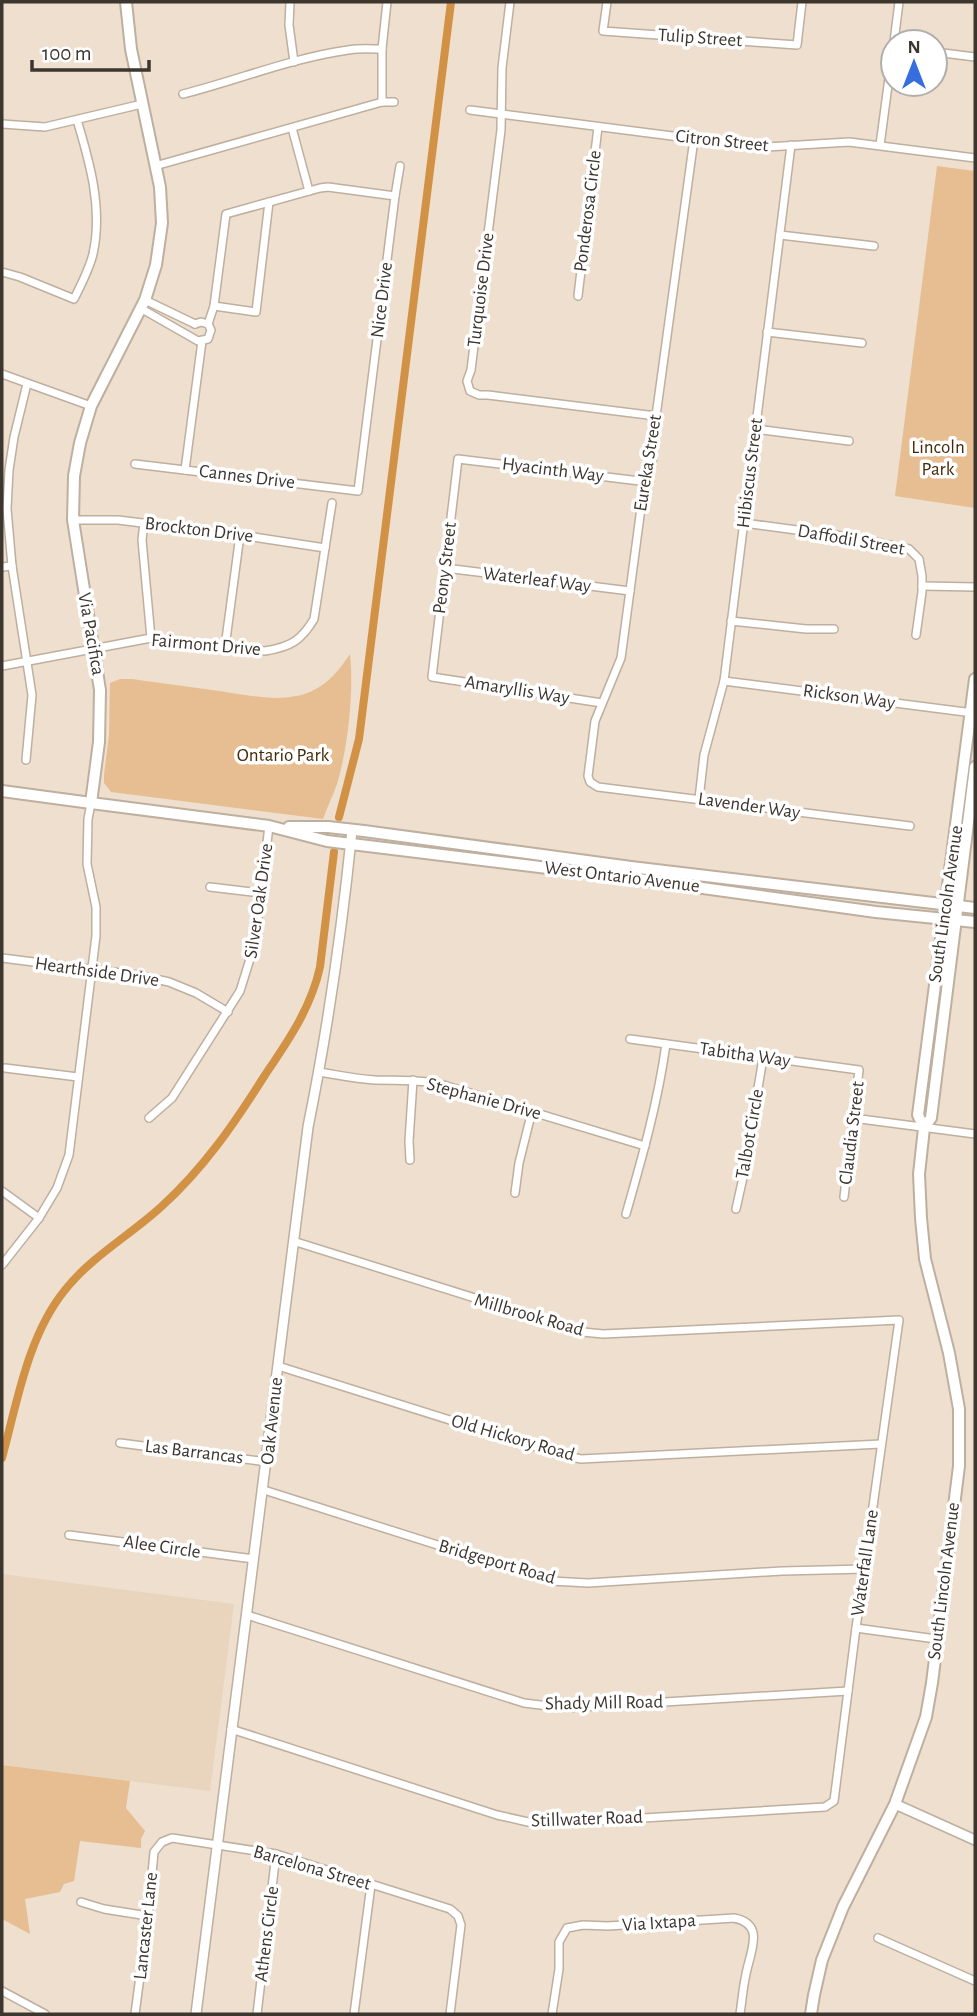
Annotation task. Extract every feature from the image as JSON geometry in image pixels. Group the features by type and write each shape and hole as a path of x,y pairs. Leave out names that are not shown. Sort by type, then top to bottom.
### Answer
{"main road":[{"name":"Via Pacifica","path":"91,803 99,741 100,690 73,520 74,476 91,406 144,304 156,265 162,223 161,197 131,49 126,2"},
{"name":"South Lincoln Avenue","path":"811,2014 822,1960 843,1907 895,1804 926,1717 959,1466 959,1409 949,1353 925,1259 919,1174 924,1128 931,1118 975,679"},
{"name":"South Lincoln Avenue","path":"952,905 975,767"},
{"name":"West Ontario Avenue","path":"2,792 269,827 327,841 630,877 876,912 975,922"},
{"name":"West Ontario Avenue","path":"269,827 328,827 975,908"}],"street":[{"path":"290,2 289,25 294,62"},
{"path":"382,102 382,49 387,2"},
{"name":"Turquoise Drive","path":"510,2 502,68 499,143 471,370 467,381 470,391 479,395 656,416"},
{"name":"Tulip Street","path":"607,2 603,31 797,45 802,2"},
{"path":"896,28 899,2"},
{"path":"183,94 294,62 351,49 382,49"},
{"path":"949,54 975,57"},
{"path":"880,145 886,98"},
{"path":"155,166 382,102 394,102"},
{"path":"2,124 44,127 142,104"},
{"name":"Citron Street","path":"470,110 742,145 767,147 849,142 975,158"},
{"path":"2,272 74,299 85,277 93,254 96,204 77,120"},
{"name":"Ponderosa Circle","path":"578,296 598,127"},
{"path":"292,128 309,191"},
{"name":"Eureka Street","path":"590,782 588,776 595,721 621,658 641,508 652,464 656,416 694,138"},
{"name":"Hibiscus Street","path":"699,799 704,755 724,681 791,145"},
{"name":"Nice Drive","path":"358,491 400,166"},
{"path":"144,304 193,337 202,341 208,339 211,333 208,324 214,306 226,214 328,187 396,195"},
{"path":"214,306 257,312 269,202"},
{"path":"779,235 874,246"},
{"path":"144,304 195,324 208,324"},
{"path":"193,337 195,324"},
{"path":"767,332 862,343"},
{"path":"185,470 202,341"},
{"path":"2,374 91,406"},
{"path":"26,760 32,695 12,566 5,469 27,384"},
{"path":"755,429 849,441"},
{"name":"Hyacinth Way","path":"458,458 648,482"},
{"name":"Peony Street","path":"432,677 458,458"},
{"name":"Cannes Drive","path":"135,464 358,491"},
{"name":"Fairmont Drive","path":"2,666 151,638 265,651 295,642 306,634 314,619 332,503"},
{"name":"Brockton Drive","path":"73,520 118,520 325,548"},
{"path":"144,523 143,558 151,638"},
{"name":"Daffodil Street","path":"744,523 849,537 909,549 919,559 922,586 916,635"},
{"path":"225,647 240,535"},
{"path":"2,567 12,566"},
{"name":"Waterleaf Way","path":"445,568 630,592"},
{"path":"922,586 975,587"},
{"path":"732,621 806,629 834,629"},
{"name":"Amaryllis Way","path":"432,677 602,703"},
{"name":"Rickson Way","path":"724,681 973,713"},
{"name":"Lavender Way","path":"590,782 598,787 910,826"},
{"name":"Via Pacifica","path":"2,1265 39,1218 57,1188 69,1155 96,936 96,907 87,864 91,803"},
{"name":"Silver Oak Drive","path":"149,1118 172,1098 240,991 255,943 269,827"},
{"name":"Oak Avenue","path":"196,2014 308,1127 337,965 352,830"},
{"path":"210,887 261,893"},
{"name":"Hearthside Drive","path":"2,958 137,975 169,982 196,993 228,1012"},
{"name":"Tabitha Way","path":"630,1039 859,1070"},
{"path":"626,1214 662,1076 666,1044"},
{"name":"Talbot Circle","path":"736,1209 763,1058"},
{"path":"5,1068 78,1077"},
{"name":"Claudia Street","path":"844,1197 859,1070"},
{"name":"Stephanie Drive","path":"319,1072 375,1080 413,1080 462,1089 645,1146"},
{"path":"410,1160 413,1080"},
{"path":"515,1193 519,1163 532,1111"},
{"path":"853,1118 975,1134"},
{"path":"2,1191 39,1218"},
{"name":"Millbrook Road","path":"293,1241 583,1332 603,1335 899,1320"},
{"name":"Waterfall Lane","path":"830,1804 834,1801 899,1320"},
{"name":"Old Hickory Road","path":"278,1366 581,1459 881,1444"},
{"name":"Las Barrancas","path":"120,1443 267,1462"},
{"name":"Bridgeport Road","path":"264,1490 551,1581 588,1583 782,1571 865,1569"},
{"name":"Alee Circle","path":"69,1535 254,1559"},
{"name":"Shady Mill Road","path":"247,1615 524,1703 565,1707 848,1691"},
{"path":"856,1628 936,1639"},
{"name":"Stillwater Road","path":"231,1729 497,1815 528,1822 560,1823 811,1808 830,1804"},
{"path":"895,1804 975,1840"},
{"name":"Barcelona Street","path":"162,1842 172,1838 276,1854 450,1909 458,1916 461,1925 450,2014"},
{"name":"Lancaster Lane","path":"135,2014 153,1852 162,1842"},
{"name":"Athens Circle","path":"257,2014 276,1854"},
{"path":"354,2014 371,1885"},
{"path":"80,1902 148,1916"},
{"name":"Via Ixtapa","path":"552,2014 559,1969 559,1942 566,1928 734,1918 749,1924 754,1933 740,2014"},
{"path":"878,1938 975,1981"},
{"path":"2,1991 45,2014"}],"shaded area":[{"path":"2,1574 234,1604 210,1791 2,1765"}],"green space":[{"name":"Lincoln Park","path":"937,166 975,171 975,508 895,496"},
{"name":"Ontario Park","path":"350,654 351,702 347,737 337,784 323,819 111,792 104,783 109,735 110,683 120,679 132,679 249,696 288,697 312,691 324,684"},
{"path":"2,1765 130,1781 126,1808 145,1831 141,1848 80,1841 74,1881 64,1884 60,1892 25,1899 30,1934 2,1919"}],"waterway":[{"path":"339,817 359,739 451,2"},
{"path":"2,1458 25,1370 52,1308 86,1267 149,1218 205,1161 230,1128 298,1024 320,967 334,852"}]}
